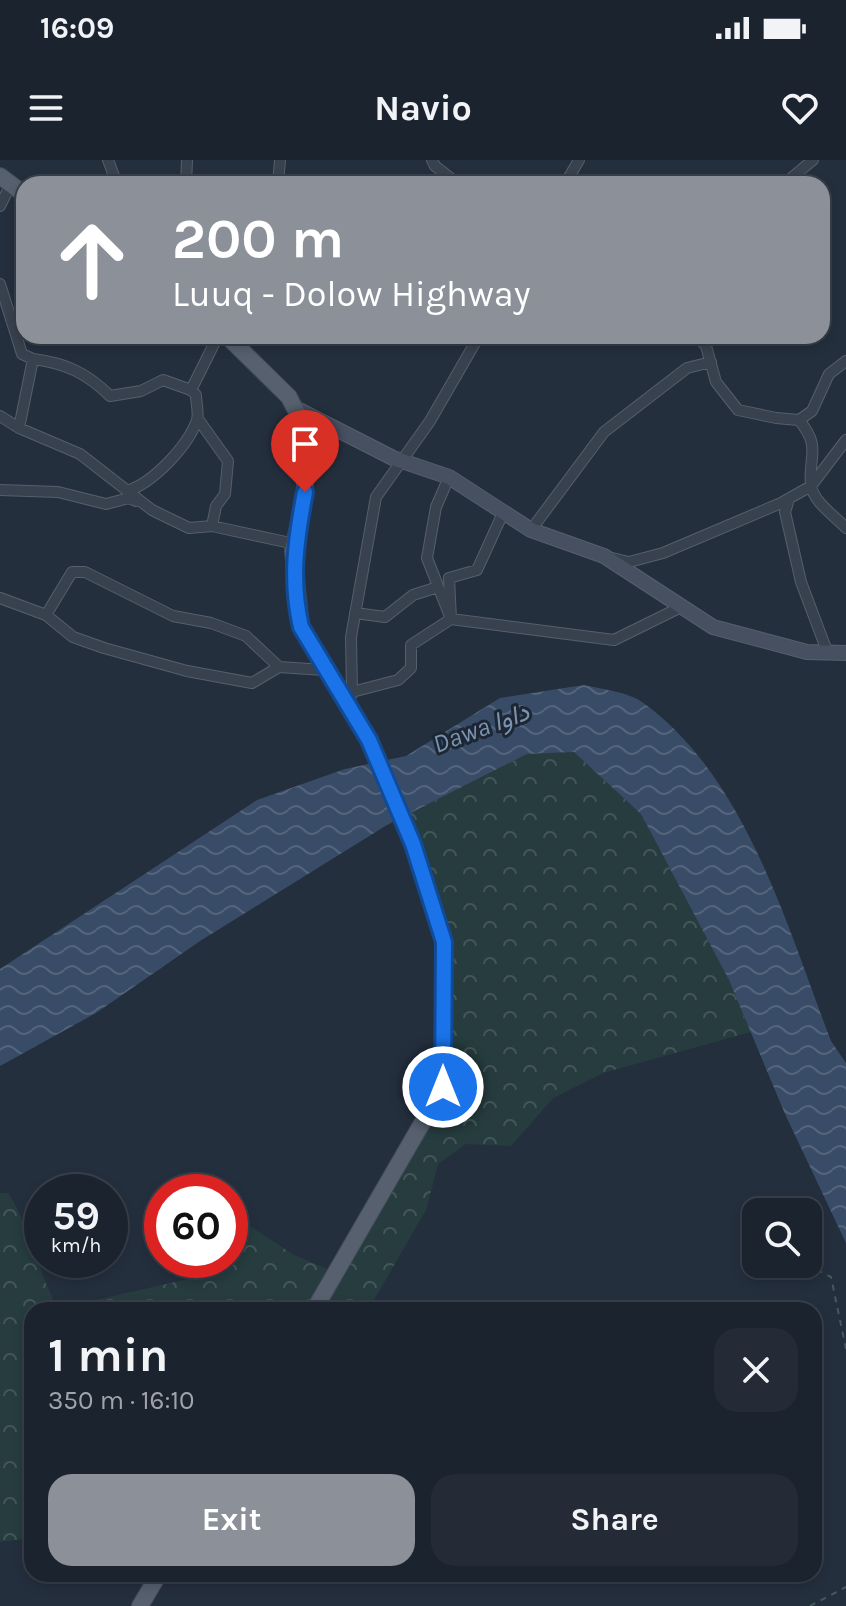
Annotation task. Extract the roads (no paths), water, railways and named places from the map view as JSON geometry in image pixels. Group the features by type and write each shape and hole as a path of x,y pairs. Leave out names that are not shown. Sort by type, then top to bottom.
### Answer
{"main road":[{"path":"235,344 297,409 401,461 449,477 531,530 604,556 713,627 807,652 846,653"},
{"path":"297,409 307,451 305,492 295,544 298,617 324,670 350,699 369,740 413,844 444,942 443,1087 319,1302"},
{"path":"140,1606 154,1582"}],"street":[{"path":"432,160 448,176"},
{"path":"794,176 813,160"},
{"path":"0,206 12,185"},
{"path":"0,284 16,335"},
{"path":"19,344 22,354 33,359 63,362 86,375 110,396 141,391 163,380 191,390 196,395 198,419 228,461 225,494 216,506 212,526"},
{"path":"191,390 214,344"},
{"path":"474,344 376,497 351,637 350,699 398,680 411,668 411,645 451,619 614,640 681,607"},
{"path":"704,344 716,382 738,410 799,420 807,429 815,454 811,486 821,504 846,528"},
{"path":"19,428 33,359"},
{"path":"799,420 812,411 829,374 846,361"},
{"path":"531,530 604,432 687,368 711,362"},
{"path":"0,416 19,428 80,454 152,510"},
{"path":"127,491 144,486 158,475 198,419"},
{"path":"604,556 629,562 663,553 789,499 811,486 846,440"},
{"path":"449,477 436,507 427,558 451,619"},
{"path":"0,490 58,492 106,504 129,498 189,528 212,526 295,544"},
{"path":"789,499 785,512 801,582 827,651"},
{"path":"451,619 449,578 477,570 503,513"},
{"path":"46,615 72,572 85,572 173,616 211,623 246,636 279,667"},
{"path":"355,613 385,617 413,595 438,587"},
{"path":"0,598 46,615 73,637 187,671 252,683 279,667 324,670"}],"water":[{"name":"Dawa داوا","path":"584,685 622,693 642,702 678,733 709,770 759,856 831,1041 846,1063 846,1243 785,1114 729,980 641,814 574,752 527,754 387,825 200,941 96,1013 0,1066 0,969 257,800 345,769 406,756 500,698"}]}
